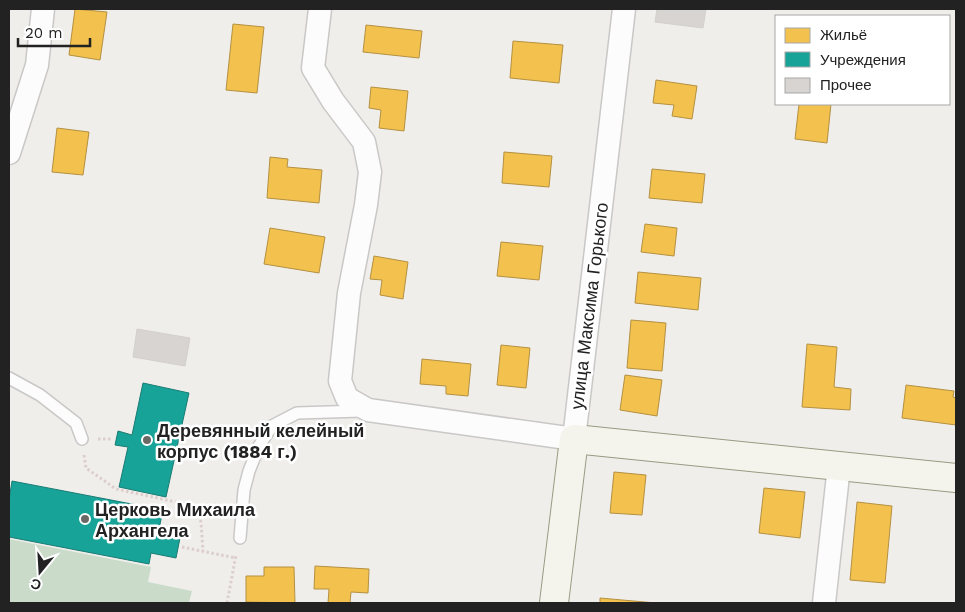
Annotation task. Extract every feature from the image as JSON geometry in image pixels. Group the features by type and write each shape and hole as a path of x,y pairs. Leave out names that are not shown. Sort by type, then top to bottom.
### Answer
{"street":[{"path":"9,153 37,65 43,9"},
{"path":"320,9 313,68 333,101 364,142 370,172 366,205 349,293 340,381 347,398 368,410 574,439 956,478"},
{"name":"улица Максима Горького","path":"554,603 624,9"},
{"path":"824,603 839,466"}],"lane":[{"path":"9,378 40,395 76,423 82,439"},
{"path":"240,538 246,481 259,446 272,426 297,413 368,410"}],"path":[{"path":"112,439 82,439 86,468 116,489 194,506 201,522 203,552"},
{"path":"227,603 240,538"},
{"path":"182,547 236,558"}],"green space":[{"path":"9,539 151,567 148,582 192,591 189,603 9,603"}],"building: Жильё":[{"path":"75,9 107,12 100,60 69,55"},
{"path":"233,24 264,27 257,93 226,90"},
{"path":"366,25 422,31 419,58 363,52"},
{"path":"513,41 563,45 559,83 510,78"},
{"path":"656,80 697,86 692,119 672,116 674,105 653,103"},
{"path":"371,87 408,91 404,131 379,128 381,110 369,108"},
{"path":"799,105 831,105 827,143 795,139"},
{"path":"57,128 89,132 83,175 52,172"},
{"path":"504,152 552,156 549,187 502,183"},
{"path":"270,157 288,159 287,167 322,170 319,203 267,198"},
{"path":"652,169 705,174 702,203 649,198"},
{"path":"645,224 677,228 674,256 641,252"},
{"path":"270,228 325,237 319,273 264,264"},
{"path":"501,242 543,246 539,280 497,276"},
{"path":"374,256 408,262 403,299 380,295 382,280 370,279"},
{"path":"638,272 701,278 698,310 635,303"},
{"path":"631,320 666,323 662,371 627,368"},
{"path":"807,344 837,347 834,387 851,389 850,410 802,407"},
{"path":"501,345 530,348 526,388 497,385"},
{"path":"422,359 471,364 468,396 446,394 446,386 420,384"},
{"path":"625,375 662,380 657,416 620,410"},
{"path":"906,385 954,391 953,397 956,398 956,425 902,418"},
{"path":"614,472 646,475 642,515 610,513"},
{"path":"764,488 805,492 800,538 759,533"},
{"path":"857,502 892,506 885,583 850,580"},
{"path":"315,566 369,569 368,593 351,592 350,603 328,603 329,589 314,589"},
{"path":"264,567 294,567 295,603 246,602 246,576 264,576"},
{"path":"600,598 656,603 600,603"}],"building: Учреждения":[{"name":"Деревянный келейный корпус (1884 г.)","path":"143,383 189,393 166,497 119,487 128,447 115,445 118,431 132,435"},
{"name":"Церковь Михаила Архангела","path":"12,481 163,510 159,529 181,533 176,558 151,553 149,564 9,537 9,500"}],"building: Прочее":[{"path":"657,9 706,9 703,28 655,22"},
{"path":"137,329 190,338 185,366 133,357"}],"place":[{"name":"Деревянный келейный корпус (1884 г.)","path":"147,440"},
{"name":"Церковь Михаила Архангела","path":"85,519"}]}
